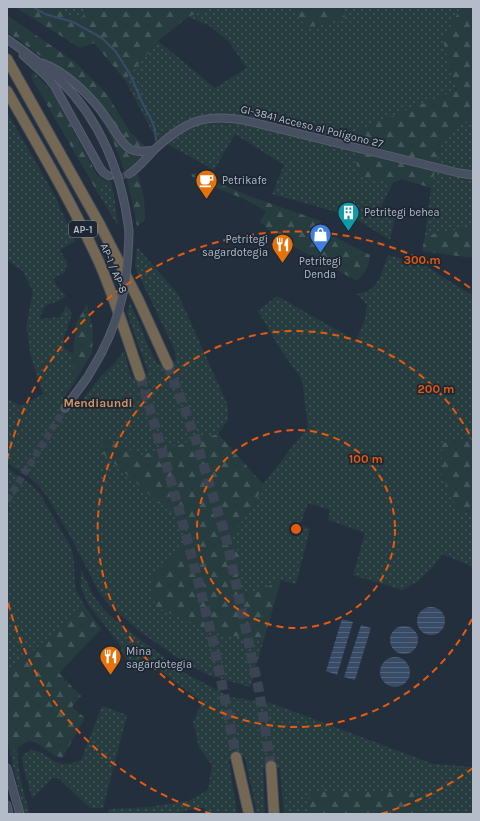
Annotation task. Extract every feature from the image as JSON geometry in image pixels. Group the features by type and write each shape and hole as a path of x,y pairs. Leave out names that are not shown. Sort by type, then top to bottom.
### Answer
{"highway":[{"name":"AP-1 / AP-8","path":"7,59 102,229 138,299 168,365"},
{"name":"AP-1 / AP-8","path":"7,91 57,179 93,249 117,306 140,376"},
{"path":"236,757 249,814"},
{"path":"271,766 274,814"}],"main road":[{"path":"7,39 40,63 60,80 78,100 92,119 103,139 119,178 125,204 129,231 128,262 119,312 112,334 101,354 87,378 65,408"},
{"path":"14,44 26,59 43,73 55,87 100,168 109,176"},
{"path":"40,63 52,66 86,95 104,114 122,142 128,148 136,151 154,150"},
{"name":"GI-3841 Acceso al Polígono 27","path":"129,174 154,150 178,131 195,121 218,117 242,120 459,173 473,175"},
{"path":"7,768 20,814"},
{"path":"7,785 15,814"},
{"path":"7,805 9,814"}],"green space":[{"path":"15,7 53,7 81,21 86,7 211,7 188,17 158,41 125,80 94,43 80,48"},
{"path":"53,7 86,7 81,21"},
{"path":"211,7 292,7 307,28 345,17 342,7 470,7 459,11 443,41 457,90 351,133 359,176 393,183 379,210 395,219 390,240 351,216 272,194 284,165 235,134 214,170 155,137 125,80 158,41 215,88 247,68 229,42 210,26 188,17"},
{"path":"292,7 342,7 345,17 307,28"},
{"path":"473,7 473,119 456,126 441,146 431,188 402,179 393,183 359,176 351,133 456,90 443,41 459,11"},
{"path":"7,15 75,62 107,94 130,132 152,153 135,162 144,198 145,220 137,226 127,180 117,150 103,122 85,98 65,77 43,58 7,32"},
{"path":"33,72 54,94 97,175 104,180 111,182 95,188 31,77"},
{"path":"7,112 55,196 75,241 60,250 67,262 65,273 54,278 56,285 66,296 61,300 45,306 39,319 60,317 66,306 72,313 64,338 64,348 73,354 74,383 63,398 63,406 70,409 79,404 101,376 115,363 124,351 131,377 137,379 145,377 148,372 127,313 130,303 156,362 164,367 171,365 176,360 175,351 135,267 137,247 178,294 228,406 228,420 218,434 141,455 106,440 100,450 197,536 151,575 219,634 264,640 250,687 209,675 187,664 143,634 109,605 99,592 72,539 47,496 27,475 7,463 7,399 21,406 43,394 31,357 26,326 33,292 23,271 7,260"},
{"path":"473,119 473,227 425,236 431,188 441,146 456,126"},
{"path":"194,173 249,196 321,221 321,230 370,255 369,262 363,275 357,281 278,238 260,222 266,211 244,199 191,176"},
{"path":"111,182 115,201 118,226 95,188"},
{"path":"473,227 473,258 422,251 425,236"},
{"path":"388,255 424,265 473,296 473,440 470,439 442,443 442,474 457,509 473,513 473,571 471,566 442,554 433,567 417,582 402,590 353,575 365,533 328,520 330,510 308,503 300,525 310,529 296,584 281,580 253,594 235,589 242,557 229,538 254,505 263,484 308,427 302,379 282,352 258,311 277,296 356,341 365,319 367,305 357,294 368,291 373,287 381,274"},
{"path":"87,304 93,330 92,353 74,383 73,354 76,324"},
{"path":"218,434 263,484 254,505 229,538 242,557 235,589 253,594 281,580 264,640 219,634 155,607 151,575 197,536 99,450 106,440 141,455"},
{"path":"470,439 473,440 473,513 457,509 442,474 442,443"},
{"path":"7,468 32,485 40,494 69,544 74,559 75,587 84,605 7,675 7,518 10,509 7,501"},
{"path":"81,570 95,598 107,613 185,673 230,697 271,703 433,764 473,767 473,814 423,814 412,791 312,791 306,814 284,814 280,769 272,763 263,770 265,814 257,814 245,758 235,754 229,761 237,814 205,814 205,808 196,808 173,814 109,814 108,809 150,807 188,801 208,790 212,765 199,747 193,722 202,702 144,659 135,671 122,653 121,646 88,604 81,587"},
{"path":"84,605 101,629 59,673 81,696 72,707 85,718 62,758 54,755 35,742 28,741 10,752 7,739 7,675"},
{"path":"102,706 127,715 103,808 90,808 58,778 51,779 32,798 22,762 23,755 31,750 38,751 58,763 64,764 81,760"},
{"path":"18,748 19,773 30,814 24,814 10,752"},
{"path":"312,791 412,791 423,814 306,814"}],"water":[{"path":"431,607 441,611 445,621 441,631 431,635 421,631 417,621 421,611"},
{"path":"342,619 353,622 337,675 326,671"},
{"path":"361,625 371,628 355,680 344,677"},
{"path":"404,626 414,630 418,640 414,650 404,654 394,650 390,640 394,630"},
{"path":"395,657 401,658 409,666 409,678 401,686 395,687 389,686 381,678 380,672 381,666 389,658"}],"waterway":[{"path":"33,7 45,14 73,22 102,38 116,52 130,74 151,119 155,129 156,140"}],"tunnel":[{"path":"109,176 120,177 129,174"},
{"path":"168,365 195,437 227,542 259,691 271,766"},
{"path":"140,376 170,477 197,578 214,646 236,757"},
{"path":"7,501 65,408"}],"place":[{"name":"Petrikafe","path":"206,200"},
{"name":"Petritegi behea","path":"349,232"},
{"name":"Petritegi Denda","path":"320,254"},
{"name":"Petritegi sagardotegia","path":"283,264"},
{"name":"Mina sagardotegia","path":"110,676"}],"district":[{"name":"Mendiaundi","path":"98,403"}]}
